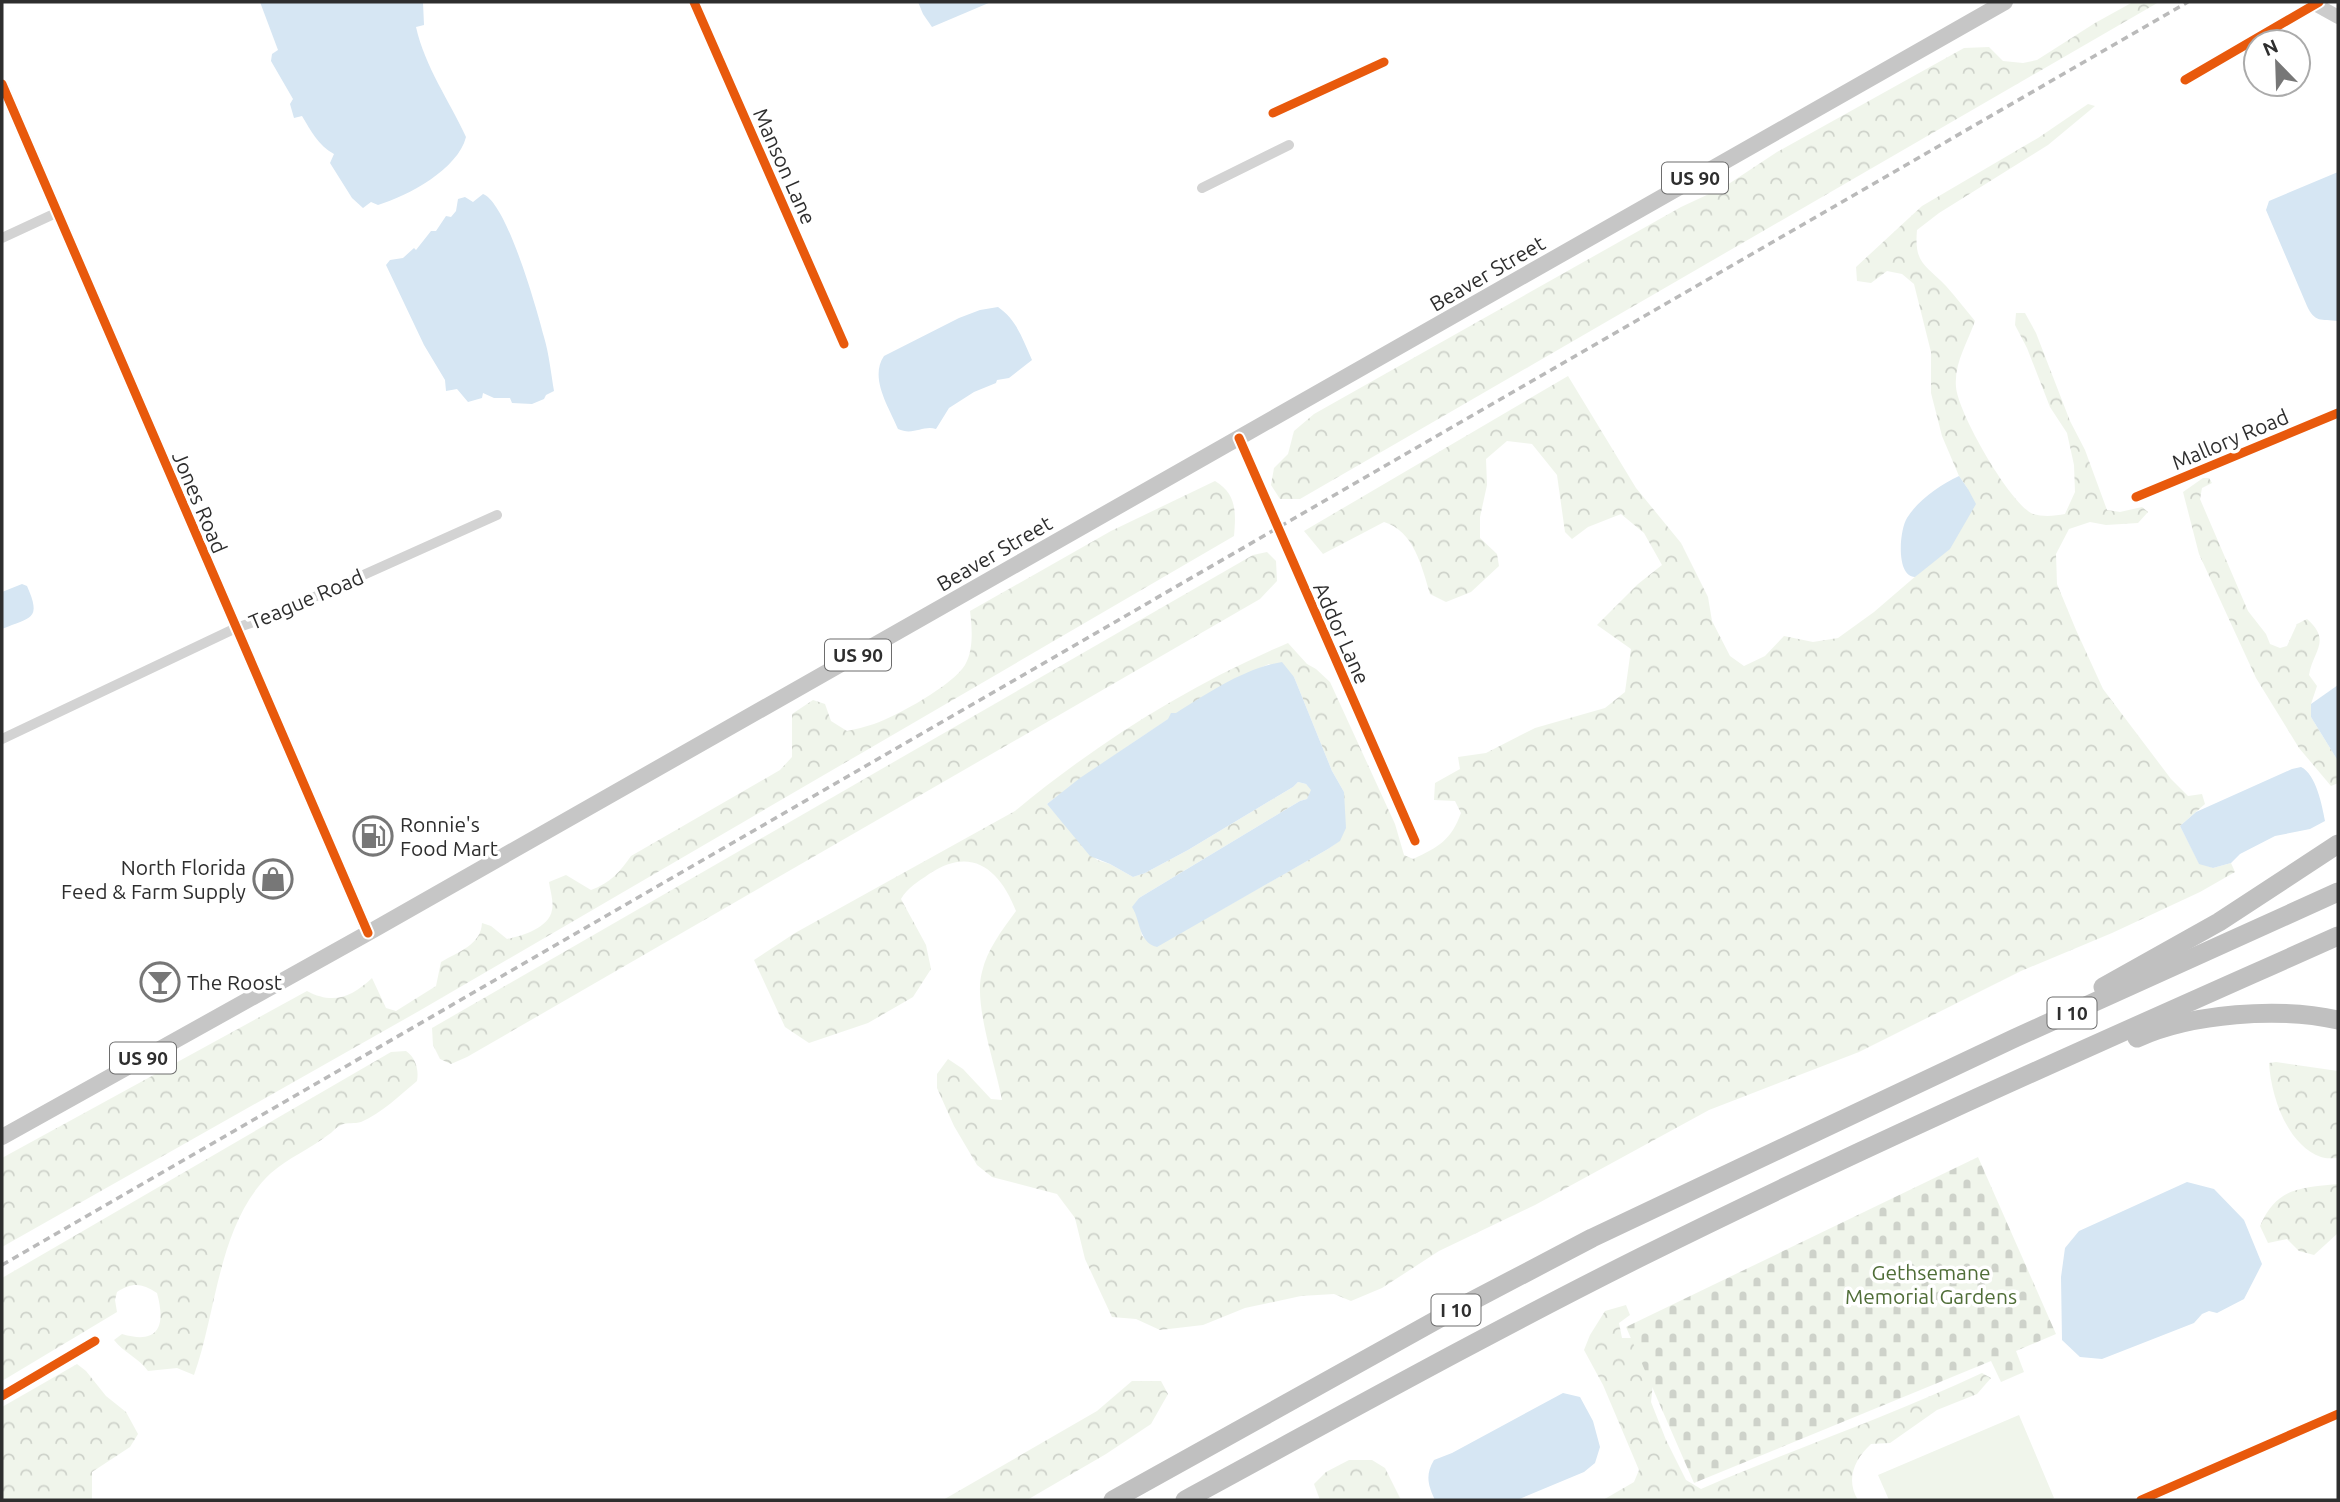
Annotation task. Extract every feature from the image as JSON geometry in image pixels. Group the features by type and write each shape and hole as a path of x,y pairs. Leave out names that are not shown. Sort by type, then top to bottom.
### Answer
{"highway":[{"path":"2015,1038 2219,922 2338,844"},
{"name":"I 10","path":"1113,1500 1437,1320 1580,1245 2015,1038 2338,892"},
{"name":"I 10","path":"1185,1500 1429,1367 1640,1258 1846,1158 2338,936"},
{"path":"2008,1084 2061,1073 2142,1035 2195,1020 2261,1013 2296,1014 2338,1020"}],"main road":[{"name":"Beaver Street","path":"2,1137 368,933 2006,2"},
{"path":"2315,3 2338,17"}],"street":[{"name":"Manson Lane","path":"694,2 844,344"},
{"path":"2185,80 2315,3"},
{"path":"1273,113 1384,62"},
{"name":"Jones Road","path":"2,84 368,933"},
{"path":"1202,188 1289,145"},
{"path":"2,238 56,213"},
{"name":"Mallory Road","path":"2136,497 2338,413"},
{"name":"Addor Lane","path":"1239,438 1415,841"},
{"name":"Teague Road","path":"2,739 236,628 272,616 497,515"},
{"path":"2,1396 95,1341"},
{"path":"2141,1500 2338,1414"}],"green space":[{"path":"2133,2 2159,2 1300,499 1280,499 1271,485 1274,468 1288,454 1294,431 1314,414 1681,207 1724,187 1777,152 1964,48 1989,47 2003,61 2023,63 2037,60"},
{"path":"2088,104 2095,106 2048,145 1939,213 1917,230 1917,250 1922,262 1975,321 1959,362 1956,387 1959,400 1975,436 1999,476 2023,507 2041,516 2065,514 2075,492 2074,465 2067,433 2050,407 2015,325 2016,313 2025,313 2036,333 2107,510 2120,512 2142,507 2148,512 2138,523 2106,525 2090,522 2069,529 2056,554 2057,584 2103,689 2171,779 2188,796 2202,794 2205,804 2180,826 2199,863 2213,868 2231,863 2235,872 2200,892 2112,933 2021,971 1859,1052 1709,1110 1535,1205 1439,1251 1382,1288 1351,1301 1334,1294 1301,1296 1245,1308 1203,1325 1160,1330 1136,1319 1112,1317 1085,1259 1075,1218 1057,1194 992,1177 977,1165 954,1126 937,1088 937,1074 948,1059 963,1069 991,1099 1002,1100 983,1018 980,985 987,956 1016,911 1002,884 993,874 983,866 958,862 929,874 901,899 926,945 931,969 913,997 868,1023 809,1043 785,1027 754,960 795,933 1015,811 1078,762 1145,717 1215,677 1288,643 1307,664 1330,682 1395,824 1404,855 1413,859 1443,842 1453,830 1461,813 1455,801 1434,800 1435,783 1460,769 1458,757 1486,753 1535,728 1605,708 1625,692 1631,649 1597,625 1638,584 1662,565 1644,533 1621,514 1588,527 1572,539 1565,532 1557,475 1532,444 1507,441 1486,459 1487,485 1480,517 1480,538 1497,554 1499,566 1471,592 1446,602 1430,594 1410,542 1403,533 1384,522 1323,554 1304,531 1568,376 1636,488 1681,543 1708,597 1712,621 1730,656 1744,666 1765,656 1784,636 1813,642 1838,638 1874,612 1924,569 1968,489 1959,476 1942,436 1931,393 1931,352 1914,284 1902,274 1887,271 1871,283 1857,281 1856,267 1922,206 2038,138","holes":["1269,664 1294,677 1332,771 1344,792 1339,841 1157,946 1142,936 1138,915 1133,907 1139,898 1307,799 1312,790 1306,784 1298,782 1188,850 1133,877 1097,860 1047,804 1164,722 1225,685"]},
{"path":"2203,478 2209,478 2212,483 2202,488 2200,499 2248,611 2266,634 2270,644 2280,648 2287,646 2297,624 2307,619 2318,634 2319,646 2309,675 2317,686 2311,704 2311,717 2338,761 2338,783 2331,786 2299,748 2256,678 2199,554 2183,492"},
{"path":"1215,481 1228,492 1234,505 1234,536 419,1011 2,1247 2,1158 307,991 325,998 342,997 357,990 372,978 386,1008 396,1011 436,986 441,962 473,942 481,931 482,923 491,926 507,939 534,930 546,922 552,910 549,882 566,875 591,890 598,887 614,876 631,856 780,770 792,757 792,714 813,700 825,704 831,721 847,731 874,724 910,707 949,682 965,665 971,646 970,611 1111,531"},
{"path":"1267,552 1276,561 1277,581 1260,599 467,1057 451,1064 440,1059 433,1045 432,1028 1253,555"},
{"path":"406,1051 416,1064 417,1081 376,1114 361,1122 339,1126 271,1173 253,1193 229,1242 194,1375 177,1368 148,1371 114,1340 122,1334 134,1337 152,1335 160,1323 157,1293 137,1285 117,1292 117,1312 2,1381 2,1278 391,1052"},
{"path":"2269,1063 2338,1071 2338,1158 2323,1158 2309,1151 2290,1131 2277,1104 2270,1076"},
{"name":"Gethsemane Memorial Gardens","path":"1978,1157 2056,1334 2016,1351 2024,1372 2001,1382 1991,1361 1694,1483 1626,1327"},
{"path":"2338,1184 2338,1233 2314,1255 2299,1251 2287,1239 2268,1243 2260,1226 2267,1213 2282,1197 2301,1189"},
{"path":"1626,1305 1630,1315 1619,1323 1622,1338 1638,1338 1654,1374 1651,1402 1666,1440 1686,1480 1701,1489 1982,1373 1991,1378 1977,1394 1937,1410 1890,1443 1871,1444 1860,1456 1852,1477 1858,1500 1603,1500 1634,1482 1639,1470 1603,1385 1584,1350 1605,1311"},
{"path":"77,1364 106,1396 126,1412 138,1434 130,1447 92,1472 92,1500 2,1500 2,1407"},
{"path":"1132,1381 1161,1381 1168,1394 1151,1424 1106,1454 1027,1500 943,1500 1097,1411"},
{"path":"2019,1415 2054,1498 1889,1500 1878,1475"},
{"path":"1349,1460 1372,1460 1385,1468 1401,1500 1320,1500 1314,1484 1326,1472"}],"water":[{"path":"260,2 423,2 424,25 416,27 420,42 431,70 466,137 453,160 417,188 378,205 371,202 363,208 352,198 330,163 334,154 319,142 302,116 294,118 290,104 293,99 271,61 272,54 278,50"},
{"path":"918,2 991,2 932,27"},
{"path":"2338,172 2338,321 2319,319 2310,311 2266,210 2269,201"},
{"path":"483,194 502,216 511,236 546,343 554,391 532,404 512,403 510,398 494,398 483,393 482,398 468,402 457,389 446,391 445,380 424,345 386,265 390,260 403,258 414,248 416,250 431,231 436,231 446,216 451,217 456,211 458,199 465,197 473,202"},
{"path":"998,307 1015,324 1032,360 1009,378 997,380 949,408 936,429 898,429 879,383 880,365 884,356 959,318"},
{"path":"1959,476 1976,504 1950,549 1915,577 1909,575 1902,562 1901,552 1902,533 1907,518 1930,494"},
{"path":"22,584 27,586 34,605 31,616 2,629 2,592"},
{"path":"1282,662 1294,677 1332,771 1344,792 1346,828 1340,841 1328,849 1157,947 1146,941 1132,907 1139,898 1307,799 1311,790 1306,784 1298,782 1188,850 1133,877 1090,856 1047,804 1080,778 1168,719 1171,713 1176,713 1254,670"},
{"path":"2338,685 2338,761 2311,717 2311,704"},
{"path":"2301,767 2311,776 2325,821 2310,829 2275,836 2240,854 2231,863 2213,868 2199,864 2180,826 2196,812"},
{"path":"2187,1182 2214,1189 2244,1220 2262,1264 2244,1299 2217,1313 2209,1311 2202,1314 2194,1323 2102,1359 2080,1357 2062,1340 2061,1277 2065,1248 2079,1231"},
{"path":"1563,1393 1580,1397 1593,1421 1600,1447 1595,1463 1584,1472 1517,1500 1435,1500 1428,1480 1434,1460"}],"railway":[{"path":"2,1265 2188,2"}],"cycle path":[{"path":"694,2 844,344"},
{"path":"2185,80 2319,2"},
{"path":"1273,113 1384,62"},
{"path":"2,84 368,933"},
{"path":"2136,497 2338,413"},
{"path":"1239,438 1415,841"},
{"path":"2,1396 95,1341"},
{"path":"2141,1500 2338,1414"}],"place":[{"name":"Ronnie's Food Mart","path":"373,836"},
{"name":"North Florida Feed & Farm Supply","path":"273,879"},
{"name":"The Roost","path":"160,982"}]}
